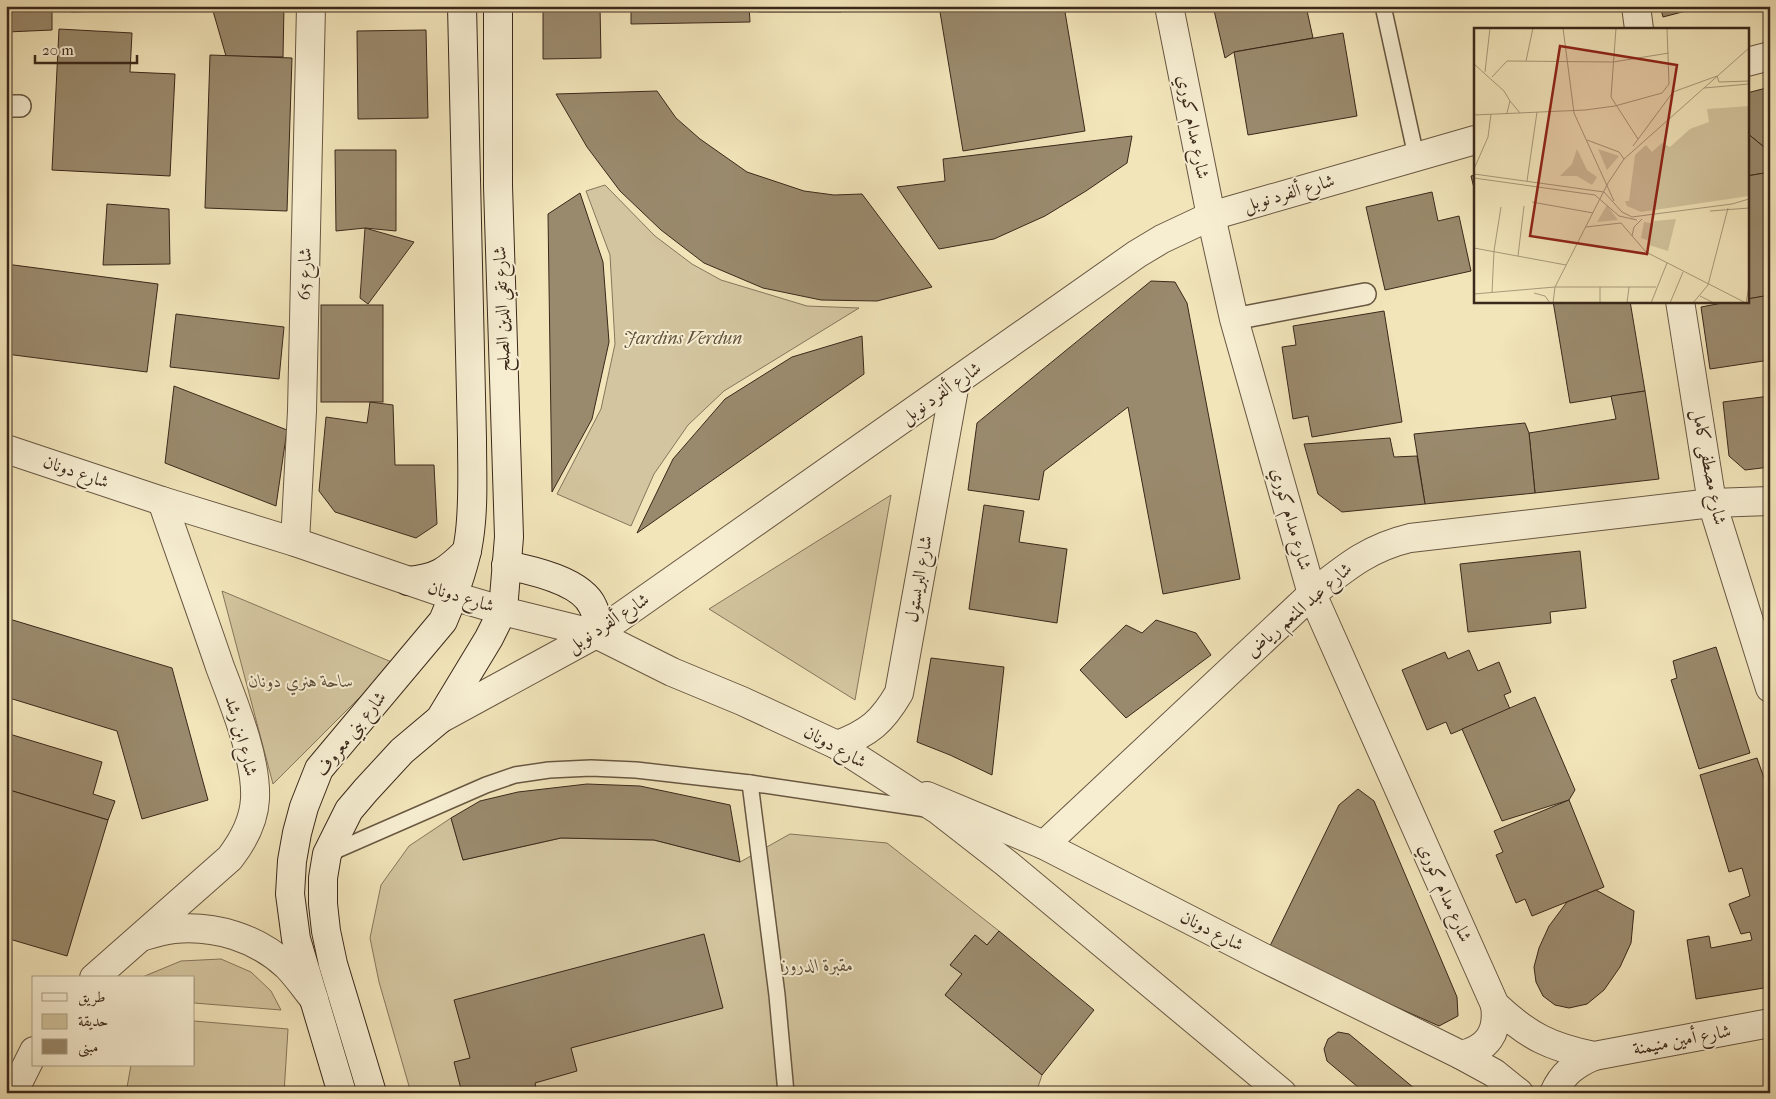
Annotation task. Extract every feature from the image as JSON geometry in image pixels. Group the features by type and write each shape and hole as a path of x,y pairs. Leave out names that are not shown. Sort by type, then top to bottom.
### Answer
{"street":[{"name":"شارع 65","path":"295,542 302,411 311,6"},
{"name":"شارع تقي الدين الصلح","path":"453,596 467,551 472,505 462,6"},
{"name":"شارع تقي الدين الصلح","path":"498,6 498,186 509,538 503,610"},
{"name":"شارع مدام كوري","path":"1169,6 1234,320 1312,594 1495,1005 1496,1022 1490,1038 1477,1050 1461,1055"},
{"path":"1636,6 1639,28"},
{"path":"1748,62 1770,56"},
{"name":"شارع ألفرد نوبل","path":"440,719 596,634 1137,254 1162,239 1211,216 1474,140"},
{"path":"1234,320 1365,294"},
{"name":"شارع مصطفى كامل","path":"1680,302 1712,503 1770,688"},
{"name":"شارع البريستول","path":"837,745 857,738 874,726 888,711 899,692 955,383"},
{"name":"شارع دونان","path":"6,449 162,501 295,542 453,596 596,634 672,672 742,701 837,745 938,810 1006,863 1282,1093"},
{"name":"شارع ابن رشد","path":"96,976 230,858 240,845 247,830 255,799 254,780 243,730 162,501"},
{"name":"شارع عبد المنعم رياض","path":"1044,845 1312,594 1360,558 1391,542 1410,538 1712,503 1770,501"},
{"path":"408,581 432,577 442,572 467,551"},
{"path":"506,565 554,577 576,589 593,606 597,622 596,634"},
{"name":"شارع بني معروف","path":"342,1093 296,939 290,894 292,861 304,807 319,769 443,620 453,596"},
{"path":"372,1093 333,964 326,931 323,904 327,854 349,810 402,751 440,719 489,638 503,610"},
{"name":"شارع دونان","path":"898,784 1044,845 1262,957 1461,1055 1494,1073 1519,1093"},
{"name":"شارع ابن رشد","path":"142,936 173,929 204,929 234,935 262,948 287,967 314,999"},
{"name":"شارع مدام كوري","path":"1495,1005 1516,1024 1540,1040"},
{"name":"شارع أمين منيمنة","path":"1554,1093 1558,1083 1568,1071 1580,1062 1594,1056 1770,1023"},
{"name":"شارع أمين منيمنة","path":"1540,1040 1566,1050 1594,1056"},
{"path":"14,1093 32,1055"}],"lane":[{"path":"1382,6 1416,156"},
{"path":"327,854 486,785 515,775 549,770 591,768 636,770 750,782 938,810"},
{"path":"750,782 777,995 786,1093"}],"green space":[{"name":"Jardins Verdun","path":"605,185 655,236 692,264 721,280 807,306 859,308 724,391 688,425 654,474 631,526 557,494 601,409 615,344 610,255 586,191"},
{"path":"891,495 855,700 709,609"},
{"name":"ساحة هنري دونان","path":"222,591 394,663 273,784"},
{"name":"مقبرة الدروز","path":"451,818 463,860 561,838 654,840 740,862 790,834 887,843 999,931 987,945 975,935 951,964 962,974 945,995 1042,1075 1036,1093 411,1093 379,982 370,938 381,885 409,846"},
{"path":"221,959 251,972 271,991 281,1010 195,1003 195,976 145,976 181,961"},
{"path":"195,1021 288,1029 284,1093 126,1093 131,1066 195,1066"}],"building":[{"path":"8,6 52,10 52,30 7,32"},
{"path":"71,6 160,6 160,9 71,12"},
{"path":"160,6 284,6 283,57 226,56 213,11 160,9"},
{"path":"543,6 600,6 601,58 543,59"},
{"path":"631,6 749,6 750,22 631,24"},
{"path":"759,6 841,6 841,12 759,12"},
{"path":"939,6 1064,6 1085,131 963,151"},
{"path":"1213,6 1306,6 1313,38 1234,52 1225,58"},
{"path":"1660,6 1705,6 1663,17"},
{"path":"59,29 132,33 130,72 175,74 170,176 52,170"},
{"path":"426,30 428,118 358,119 357,31"},
{"path":"1343,33 1357,116 1248,135 1234,52"},
{"path":"210,55 292,58 287,211 205,208"},
{"path":"1770,87 1770,152 1748,134 1748,93"},
{"path":"657,91 676,118 700,139 747,172 804,191 834,195 862,194 932,287 877,301 821,300 763,288 704,263 661,230 620,191 587,147 556,94"},
{"path":"1748,134 1770,152 1770,172 1748,176"},
{"path":"1132,136 1127,163 1045,216 994,239 939,249 897,187 945,181 943,159"},
{"path":"335,150 396,150 396,231 365,228 336,231"},
{"path":"1770,172 1770,295 1749,299 1748,238 1748,176"},
{"path":"1474,175 1474,188 1471,176"},
{"path":"1432,192 1438,221 1459,216 1471,271 1385,290 1366,207"},
{"name":"Jardins Verdun","path":"580,193 603,262 609,342 592,419 552,492 548,214"},
{"path":"107,204 169,209 170,264 103,265"},
{"path":"365,228 414,242 368,304 360,298"},
{"path":"6,264 158,284 147,372 6,354"},
{"path":"1151,281 1175,282 1187,303 1240,579 1163,594 1128,407 1044,471 1039,500 968,490 977,423"},
{"path":"1770,295 1770,360 1710,369 1701,307 1728,302 1748,302 1748,299"},
{"path":"1553,302 1630,302 1645,391 1570,403"},
{"path":"321,305 383,305 383,402 321,402"},
{"path":"1384,311 1402,422 1312,437 1308,416 1293,419 1282,347 1296,345 1293,326"},
{"path":"176,314 284,327 279,379 170,367"},
{"path":"862,336 864,374 637,533 673,459 725,399 792,357"},
{"path":"174,386 287,430 276,506 165,463"},
{"path":"1645,391 1659,479 1535,493 1529,433 1616,419 1611,396"},
{"path":"1770,396 1770,467 1745,470 1729,456 1723,402"},
{"path":"370,402 393,405 395,465 434,465 437,524 416,538 335,512 319,491 326,417 367,423"},
{"path":"1525,423 1529,433 1535,493 1425,504 1414,434"},
{"path":"1390,438 1394,457 1417,456 1425,504 1342,512 1318,494 1304,444"},
{"path":"984,505 1024,511 1019,542 1067,549 1057,623 969,609"},
{"path":"1580,551 1586,608 1550,612 1551,623 1468,632 1460,564"},
{"path":"6,618 172,668 208,800 142,819 117,731 6,697"},
{"path":"1156,620 1196,633 1211,655 1126,718 1080,670 1126,625 1142,633"},
{"path":"1716,647 1750,753 1699,769 1671,680 1677,678 1673,661"},
{"path":"1469,650 1478,671 1499,662 1511,692 1504,695 1510,709 1451,734 1446,722 1427,730 1402,670 1445,652 1448,659"},
{"path":"931,658 1004,667 992,775 917,742"},
{"path":"1535,697 1575,790 1569,800 1502,821 1462,729"},
{"path":"6,733 102,762 93,794 115,801 108,820 6,789"},
{"path":"1757,758 1770,795 1770,987 1696,999 1687,940 1709,936 1711,948 1752,940 1750,932 1741,934 1729,904 1750,896 1742,868 1729,872 1700,775"},
{"path":"587,784 640,786 730,805 740,862 654,840 561,838 463,860 451,818 480,801 518,792"},
{"path":"6,789 108,820 67,956 6,938"},
{"path":"1358,789 1374,801 1457,997 1458,1016 1439,1026 1268,950 1339,805"},
{"path":"1569,800 1604,887 1532,916 1525,899 1516,903 1496,855 1503,852 1494,831"},
{"path":"1596,890 1634,911 1631,943 1620,967 1604,990 1587,1004 1569,1008 1555,1005 1543,996 1536,982 1534,967 1539,948 1549,926 1567,902"},
{"path":"999,931 1094,1010 1042,1075 945,995 962,974 950,965 975,935 987,945"},
{"path":"704,934 723,1008 571,1048 577,1071 535,1083 537,1093 462,1093 454,1062 470,1058 454,1000"},
{"path":"1338,1032 1349,1034 1420,1093 1365,1093 1327,1061 1324,1049 1328,1039"}]}
